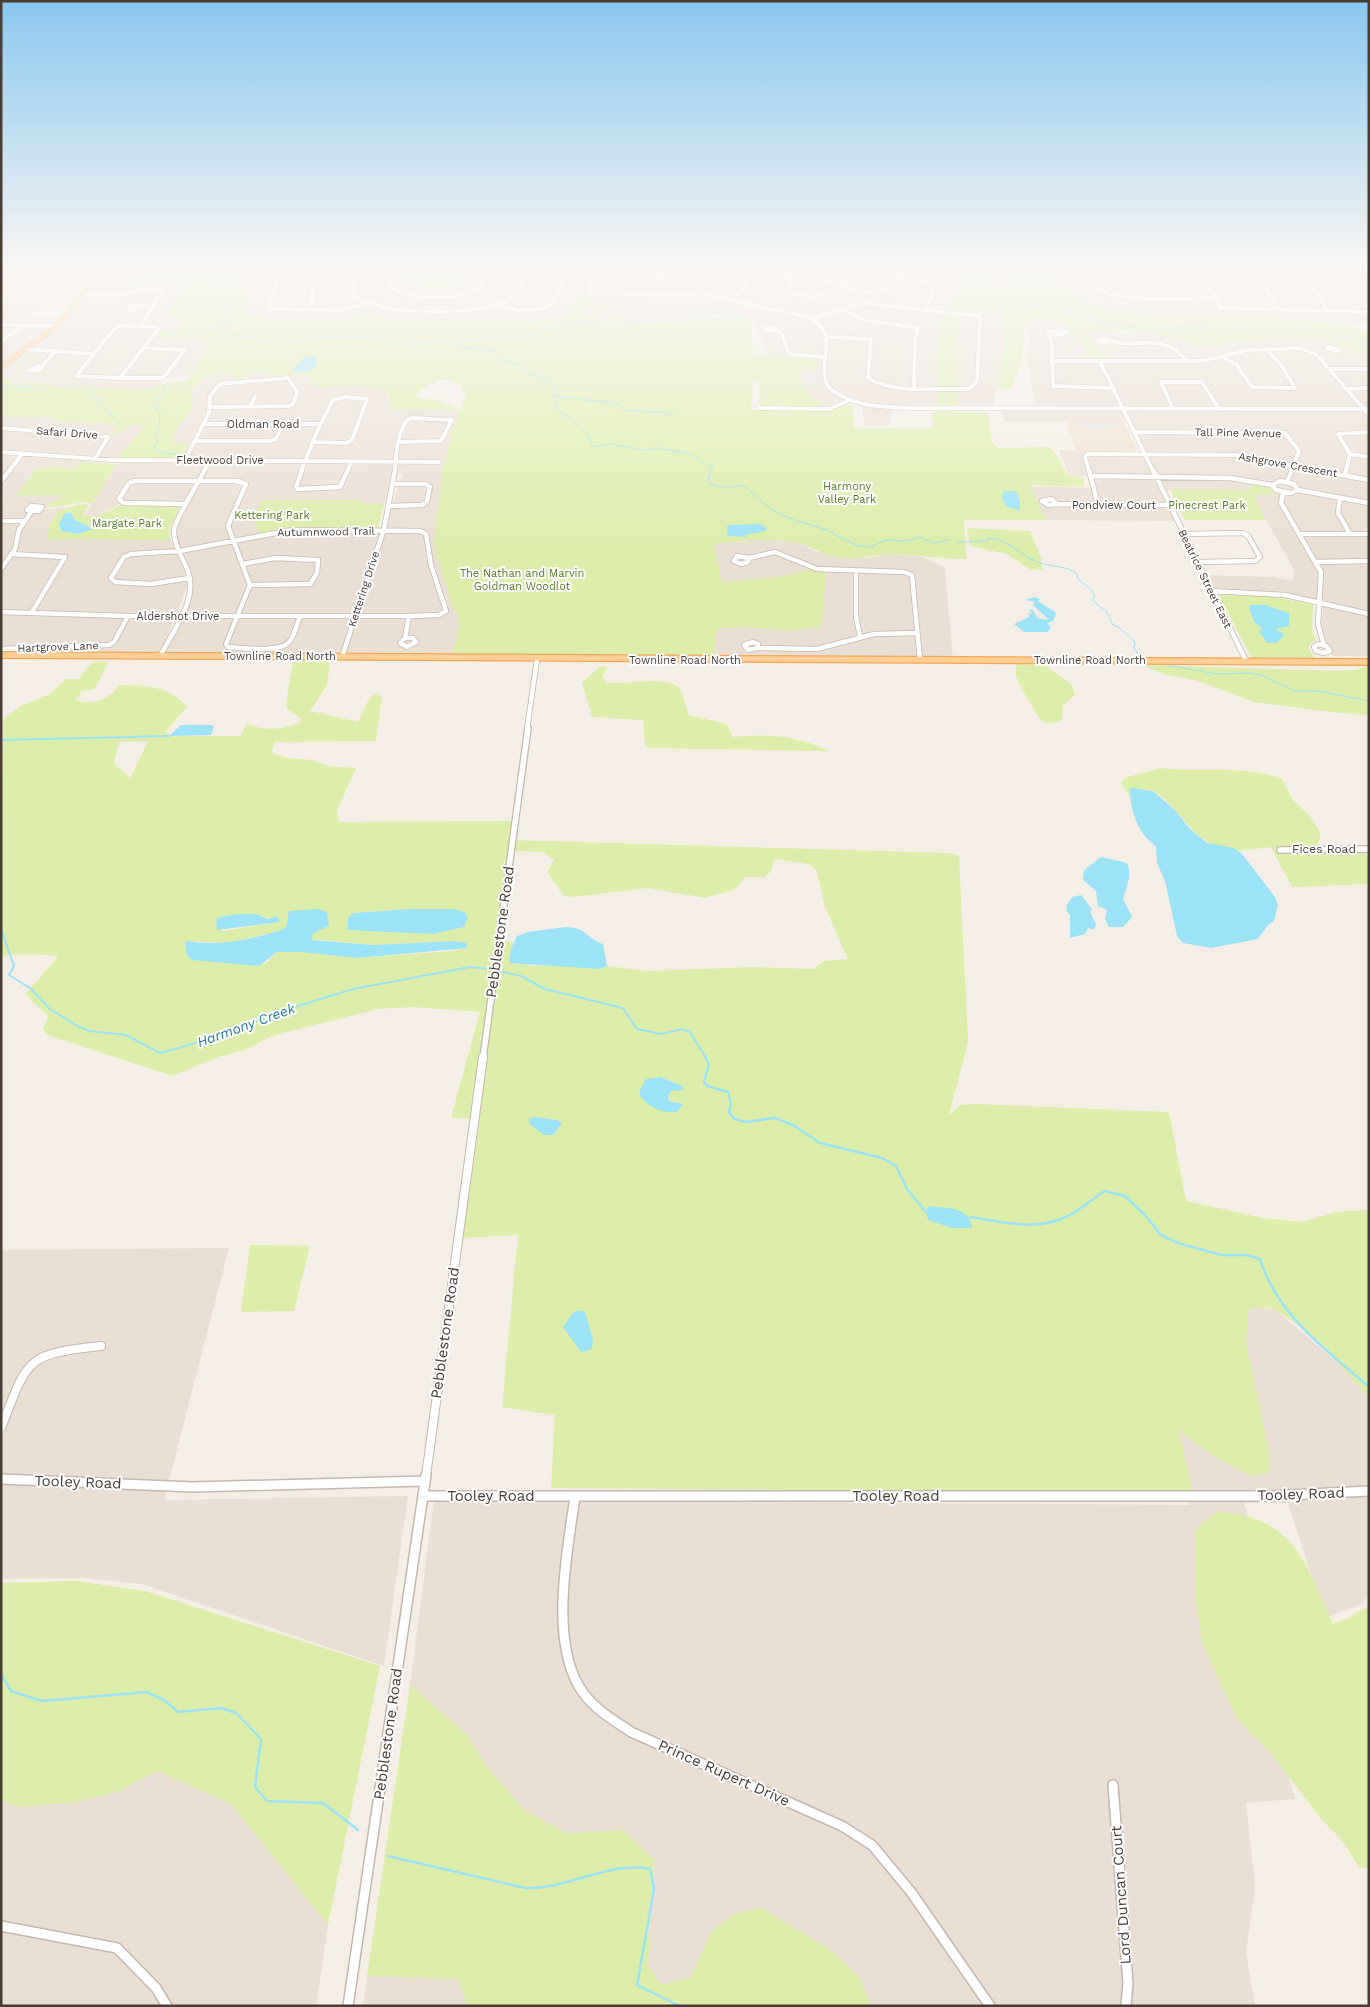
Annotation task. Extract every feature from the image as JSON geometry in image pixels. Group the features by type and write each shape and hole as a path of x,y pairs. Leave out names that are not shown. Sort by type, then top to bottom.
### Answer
{"main road":[{"name":"Townline Road North","path":"1,655 1369,662"}],"street":[{"path":"42,366 47,361"},
{"path":"89,361 76,376 163,378 177,361"},
{"path":"120,378 134,361"},
{"path":"825,361 823,375 825,382 834,392 850,400 893,408 1367,410"},
{"path":"869,361 868,377 870,380 888,387 966,389 972,387 977,380 978,361"},
{"path":"914,388 915,361"},
{"path":"1114,388 1054,387 1052,385 1051,361 1206,361"},
{"path":"1229,361 1237,365 1252,387 1295,388 1276,361"},
{"path":"1321,361 1367,410 1369,415"},
{"name":"Beatrice Street East","path":"1100,362 1246,661"},
{"path":"1328,369 1369,369"},
{"path":"185,460 196,441 211,407 210,396 214,388 226,382 288,378 297,392 293,404 289,406 211,407"},
{"path":"1173,409 1160,382 1202,382 1219,409"},
{"path":"1346,389 1369,388"},
{"path":"250,406 254,397"},
{"path":"314,442 346,443 352,440 368,398 334,399 321,424 296,487 340,487 352,461"},
{"path":"758,408 828,409 850,400"},
{"name":"Kettering Drive","path":"342,657 384,531 394,484 399,442 401,428 407,420 452,420 448,430 439,441 399,442"},
{"name":"Oldman Road","path":"204,424 321,424"},
{"path":"196,441 270,441 276,439 283,424"},
{"name":"Safari Drive","path":"1,428 108,437 94,459"},
{"name":"Tall Pine Avenue","path":"1135,432 1285,433 1299,450 1288,482"},
{"path":"1345,475 1350,454 1338,434 1369,432"},
{"name":"Fleetwood Drive","path":"1,452 94,459 440,462"},
{"path":"1,481 3,475 22,454"},
{"path":"1350,454 1369,457"},
{"name":"Ashgrove Crescent","path":"1272,485 1238,478 1091,476 1085,455 1236,455 1369,480"},
{"path":"160,656 191,589 175,539 174,529 210,460"},
{"path":"1091,476 1091,487 1098,505"},
{"path":"186,504 123,503 119,500 129,482 135,481 237,481 246,484 228,526 250,578 250,585 226,644 232,647 262,649 285,646 291,640 300,616"},
{"path":"1277,481 1288,482 1294,484 1298,490 1283,493 1276,490 1272,485 1277,481"},
{"path":"390,506 423,505 427,501 430,487 426,484 394,484"},
{"name":"Ashgrove Crescent","path":"1298,490 1369,503"},
{"path":"1283,493 1281,503 1316,562 1322,576 1318,627 1324,645"},
{"path":"1340,498 1338,513 1350,534"},
{"name":"Pondview Court","path":"1056,504 1171,505"},
{"path":"1,569 17,544 19,530 31,512"},
{"path":"1,521 25,521"},
{"name":"Autumnwood Trail","path":"189,578 151,584 115,582 111,578 124,557 131,554 180,551 292,530 420,531 426,534 431,565 446,611 439,615 409,616"},
{"path":"1184,534 1243,533 1248,536 1260,557 1255,561 1198,562"},
{"path":"1299,534 1369,534"},
{"path":"749,558 775,552 817,568 856,572 904,572 912,575 920,660"},
{"path":"11,554 60,555 65,557 32,612"},
{"path":"244,564 288,558 314,559 318,560 319,563 315,578 310,584 250,585"},
{"path":"1316,562 1369,561"},
{"path":"856,572 856,616 860,637"},
{"path":"1211,591 1285,595 1369,614"},
{"name":"Aldershot Drive","path":"1,612 128,616 181,614 409,616"},
{"name":"Hartgrove Lane","path":"1,649 109,645 114,642 128,616"},
{"path":"405,638 409,616"},
{"path":"758,648 817,649 874,634 918,633"},
{"name":"Pebblestone Road","path":"348,2006 423,1496 537,659"},
{"name":"Fices Road","path":"1280,850 1369,849"},
{"path":"1,1428 22,1378 32,1363 45,1354 100,1346"},
{"name":"Tooley Road","path":"1,1479 193,1486 425,1481"},
{"name":"Tooley Road","path":"423,1496 1269,1496 1369,1491"},
{"name":"Prince Rupert Drive","path":"575,1497 569,1536 564,1641 571,1667 584,1695 602,1713 631,1732 842,1826 872,1846 911,1892 990,2006"},
{"name":"Lord Duncan Court","path":"1113,1785 1128,1983 1126,2006"},
{"path":"1,1926 117,1948 156,1988 167,2006"}],"shaded area":[{"path":"15,361 199,361 188,377 163,378 154,389 59,387 31,382 14,384 1,375 1,371"},
{"path":"798,361 1002,361 992,409 893,408 889,425 867,426 864,424 862,403 850,400 829,408 805,390 798,378"},
{"path":"1027,361 1369,361 1369,656 1333,656 1321,628 1324,600 1285,595 1211,591 1204,575 1273,577 1293,581 1294,569 1254,499 1235,490 1164,490 1177,521 1046,520 1030,486 1091,488 1091,476 1069,476 1059,450 1080,450 1085,455 1146,454 1130,421 1004,422 1002,409 1036,409"},
{"path":"264,371 266,377 310,375 323,389 354,385 385,390 387,400 394,409 461,410 454,425 449,447 435,543 452,605 458,617 459,628 452,656 162,655 192,591 173,528 186,503 123,502 97,516 85,515 117,464 137,459 181,458 189,443 173,443 174,431 192,410 191,394 203,379 221,372 232,376","holes":["399,473 403,473 384,528 295,528 259,533 257,516 362,501 362,503 384,504"]},
{"path":"45,415 61,421 118,424 111,435 138,424 142,428 121,457 114,461 81,462 76,468 36,468 17,496 66,495 46,506 45,510 64,507 48,539 170,540 181,562 188,584 159,657 1,656 1,416 39,418"},
{"path":"1066,421 1123,421 1138,451 1082,453 1076,450"},
{"path":"1077,423 1119,423 1121,427 1102,428 1115,430 1085,429 1084,426 1079,426"},
{"path":"756,539 796,542 817,552 867,558 889,554 919,556 945,567 953,660 714,660 716,628 745,627 814,569 784,576 722,583 714,544"},
{"path":"229,1248 164,1500 408,1496 384,1666 142,1584 82,1578 1,1579 1,1250"},
{"path":"1258,1307 1277,1311 1339,1364 1369,1398 1369,1596 1358,1606 1325,1618 1288,1503 1244,1503 1281,1633 1247,1632 1295,1799 1246,1803 1255,1887 1246,1953 1255,2006 871,2006 859,1977 712,1931 691,1977 661,1985 648,1966 654,1860 623,1830 565,1833 525,1811 486,1766 467,1735 410,1685 434,1500 1190,1505 1158,1378 1231,1318"},
{"path":"157,1771 231,1804 328,1925 316,2006 1,2006 1,1801 20,1807 117,1792"},
{"path":"367,1976 458,1979 467,2006 363,2006"}],"green space":[{"path":"199,361 818,361 816,371 799,370 799,377 808,393 829,408 761,406 759,404 760,382 753,382 751,410 830,410 846,403 852,406 855,428 934,428 931,413 936,411 988,413 992,442 998,448 1049,447 1056,454 1068,476 1084,477 1084,487 1030,485 1046,520 964,520 966,559 890,554 841,558 828,555 800,543 774,540 714,544 722,583 784,576 814,569 826,571 822,626 791,631 745,627 717,628 714,655 452,654 459,628 458,617 452,605 434,543 442,473 454,425 460,410 393,409 384,390 354,385 323,389 314,385 310,375 266,377 263,371 247,374 246,379 235,380 230,375 218,373 211,375 195,388 191,397 192,410 174,432 173,443 189,443 181,458 118,458 142,428 138,424 111,435 117,424 61,421 45,416 39,418 1,416 1,375 14,384 31,382 59,387 153,389 158,385 191,379 188,377","holes":["439,380 446,380 462,386 462,391 466,398 461,403 463,410 436,400 416,398 419,391"]},
{"path":"938,361 957,361 958,388 937,387"},
{"path":"1002,361 1022,361 1010,390 998,389"},
{"path":"937,391 957,391 958,407 938,406"},
{"path":"81,462 117,464 92,504 86,502 46,508 46,506 65,495 16,496 36,468 76,468"},
{"name":"Pinecrest Park","path":"1252,483 1266,486 1277,494 1254,495 1265,520 1185,520 1170,489 1248,492"},
{"name":"Kettering Park","path":"262,500 362,500 362,503 384,504 378,528 295,528 259,533 256,526 257,516 254,516"},
{"name":"Margate Park","path":"83,504 89,505 83,515 97,516 119,506 180,507 170,528 170,540 48,539 50,524 57,514 62,510","holes":["68,512 72,514 75,520 92,529 74,534 60,529 62,517"]},
{"path":"967,528 1030,531 1041,558 1043,570 1029,569 1007,554 970,546"},
{"path":"1218,595 1270,596 1313,605 1312,631 1316,640 1310,644 1309,649 1315,659 1252,658"},
{"path":"294,658 331,658 327,685 310,711 358,722 368,701 374,694 382,696 376,741 275,742 271,753 288,758 312,760 328,766 356,768 337,811 339,822 512,821 510,840 948,853 959,856 968,1042 949,1115 960,1105 975,1104 1169,1112 1186,1201 1263,1218 1302,1222 1336,1212 1369,1210 1369,1398 1302,1328 1274,1310 1259,1308 1248,1310 1246,1342 1270,1457 1268,1473 1251,1476 1207,1452 1178,1429 1193,1493 551,1488 555,1415 502,1407 518,1235 463,1238 480,1118 451,1118 480,1012 414,1007 378,1009 271,1036 245,1050 218,1057 173,1076 50,1036 43,1030 48,1016 25,994 58,957 30,954 1,956 3,720 20,706 50,694 66,679 79,679 91,664 108,662 95,689 82,691 75,700 94,702 100,700 112,694 119,685 156,688 173,694 187,707 166,731 170,736 241,736 246,724 273,729 285,727 300,723 302,719 287,709","holes":["148,741 130,778 114,763 119,742","518,851 543,852 554,860 547,872 563,895 573,897 648,888 705,898 736,889 745,877 765,877 771,871 774,860 778,859 808,864 817,871 824,905 848,959 824,961 813,969 751,967 647,971 607,966 600,969 563,965 529,966 511,949 514,943 501,939 509,853","407,909 452,909 465,912 354,913","256,914 280,922 222,931 219,917","286,927 313,933 310,940 374,945 453,941 467,943 467,948 452,951 357,958 302,952 277,952 265,964 185,941 230,943 280,931","661,1077 682,1086 671,1091 668,1097 669,1101 677,1101 649,1107"]},
{"path":"1017,664 1046,666 1072,685 1075,695 1063,705 1062,718 1058,723 1042,722 1017,679"},
{"path":"1142,665 1335,671 1356,670 1369,665 1369,715 1254,702 1198,681 1163,674"},
{"path":"601,666 608,667 602,677 606,683 656,681 674,684 682,694 688,715 727,724 733,737 758,735 782,737 806,742 829,751 648,748 645,744 643,720 592,717 582,682"},
{"path":"1161,768 1237,770 1267,774 1282,779 1293,800 1309,815 1321,834 1316,848 1364,850 1369,858 1369,884 1292,887 1271,847 1239,851 1231,847 1214,845 1199,836 1159,794 1148,790 1130,789 1130,797 1121,783 1124,778"},
{"path":"250,1245 310,1246 294,1311 241,1312"},
{"path":"1216,1512 1243,1515 1264,1522 1280,1533 1293,1546 1304,1562 1333,1624 1352,1617 1353,1614 1369,1607 1369,1869 1359,1867 1341,1839 1321,1819 1270,1752 1237,1719 1202,1643 1196,1599 1195,1530"},
{"path":"76,1581 145,1591 380,1666 328,1925 231,1804 157,1771 117,1792 75,1802 20,1807 1,1801 1,1583"},
{"path":"410,1685 467,1735 486,1766 525,1811 566,1833 623,1830 654,1860 648,1966 661,1985 691,1977 712,1931 734,1914 761,1908 829,1949 859,1977 871,2006 467,2006 458,1979 367,1976"}],"water":[{"path":"301,361 317,362 316,367 306,372 292,371"},
{"path":"1016,491 1020,501 1020,510 1007,507 1002,498 1003,492"},
{"path":"70,512 75,520 93,529 77,534 61,531 59,524 64,514"},
{"path":"760,524 767,528 765,531 744,535 749,537 728,536 727,526"},
{"path":"1034,597 1040,599 1038,601 1056,613 1053,621 1047,623 1051,627 1048,632 1024,632 1014,624 1029,617 1029,614 1026,613 1034,614 1027,611 1032,612 1028,609 1033,610 1037,618 1049,620 1033,605 1035,602 1025,600"},
{"path":"1250,605 1265,605 1289,613 1289,626 1275,629 1283,633 1283,637 1276,643 1267,643 1259,631 1263,629 1254,622 1249,608"},
{"path":"181,725 214,726 211,735 169,736"},
{"path":"1130,789 1153,791 1175,810 1190,829 1207,843 1234,848 1242,854 1275,897 1278,905 1274,921 1268,925 1258,939 1211,948 1183,943 1177,936 1165,881 1157,863 1156,846 1144,835 1133,813 1130,797"},
{"path":"1101,857 1127,863 1129,867 1128,881 1123,899 1132,917 1123,927 1109,927 1105,919 1107,910 1098,906 1096,891 1083,880 1084,870"},
{"path":"1081,895 1092,909 1090,912 1096,924 1094,930 1088,928 1085,934 1070,938 1070,915 1066,910 1067,905 1072,897"},
{"path":"318,909 327,912 329,926 313,933 311,940 374,945 453,941 467,943 467,948 357,958 301,952 277,952 259,966 192,960 187,955 185,941 216,943 254,938 286,927 289,911"},
{"path":"407,909 453,909 465,912 468,918 464,927 433,934 348,930 348,917 354,913"},
{"path":"256,914 268,919 277,916 280,922 217,930 216,920 219,917"},
{"path":"565,927 579,929 603,944 607,966 600,969 509,963 511,949 517,936 528,932"},
{"path":"661,1077 682,1086 684,1090 671,1091 668,1097 669,1101 683,1104 677,1112 666,1112 656,1109 640,1096 640,1090 646,1079"},
{"path":"535,1117 557,1120 562,1123 553,1135 544,1135 530,1124 529,1119"},
{"path":"929,1206 951,1208 962,1212 967,1216 972,1228 952,1228 928,1220 926,1212"},
{"path":"579,1310 585,1312 593,1339 592,1349 581,1352 563,1327 573,1313"}],"waterway":[{"path":"505,361 518,364 526,371 549,381 557,392"},
{"path":"166,385 163,394 153,406 160,412 159,428 155,432 158,440 154,445 155,449 164,453 186,454"},
{"path":"1,387 37,387"},
{"path":"87,390 123,426"},
{"path":"555,396 619,404 622,408"},
{"path":"555,396 555,406 588,434 592,447 610,444 644,450 658,448 687,453 713,468 708,478 710,484 727,488 742,485 780,514 824,529 848,542 871,547 886,540 904,541 919,537 934,543 949,540"},
{"path":"623,410 671,413"},
{"path":"958,542 987,541 987,538 995,539 1010,545 1036,561 1073,571 1077,574 1078,579 1091,589 1095,596 1092,600 1106,611 1113,625 1120,628 1135,642 1134,648 1140,657"},
{"path":"1162,664 1216,674 1251,673 1263,676 1295,691 1319,691 1368,701 1369,698"},
{"path":"1,740 169,736"},
{"name":"Harmony Creek","path":"1,929 14,966 9,975 30,988 50,1009 77,1026 89,1031 126,1035 160,1053 206,1040 295,1007 353,989 470,967 490,969"},
{"name":"Harmony Creek","path":"499,971 521,976 545,989 623,1008 637,1029 662,1034 682,1029 690,1032 706,1058"},
{"name":"Harmony Creek","path":"705,1057 709,1064 704,1082 707,1086 728,1092 731,1103 729,1113 735,1119 745,1122 775,1118 793,1125 820,1143 882,1158 896,1166 907,1189 926,1212"},
{"path":"970,1217 1006,1223 1043,1224 1066,1217 1105,1191 1125,1196 1145,1215 1161,1235 1178,1243 1221,1255 1247,1255 1260,1259 1278,1297 1291,1314 1320,1345 1369,1387"},
{"path":"1,1674 11,1691 42,1701 147,1692 164,1700 178,1712 221,1708 236,1713 261,1739 255,1787 267,1801 323,1803 358,1830"},
{"path":"388,1856 525,1888 558,1884 618,1869 650,1869 654,1889 637,1985 680,2006"}],"park label":[{"name":"Harmony Valley Park","path":"847,492"},
{"name":"The Nathan and Marvin Goldman Woodlot","path":"522,579"}]}
